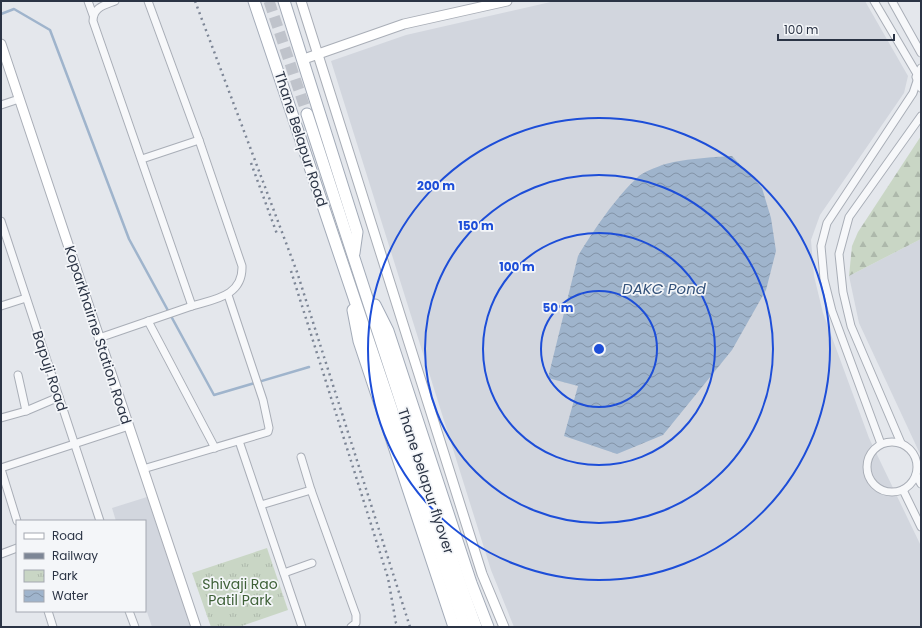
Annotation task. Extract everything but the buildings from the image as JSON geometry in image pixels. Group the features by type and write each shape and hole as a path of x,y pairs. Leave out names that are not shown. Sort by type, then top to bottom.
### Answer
{"main road":[{"path":"246,1 265,32"},
{"name":"Thane Belapur Road","path":"254,1 347,278"},
{"name":"Thane Belapur Road","path":"284,1 304,59 357,232 354,255 360,274"},
{"path":"307,114 354,255"},
{"path":"360,274 374,336"},
{"path":"360,274 388,331 471,583 488,627"},
{"path":"347,278 374,336"},
{"path":"347,278 359,341 454,627"},
{"name":"Thane belapur flyover","path":"374,336 465,627"},
{"name":"Thane belapur flyover","path":"374,336 476,627"}],"street":[{"path":"88,1 93,15 93,21 192,306"},
{"path":"93,15 100,7 115,1"},
{"path":"99,338 228,295 234,291 242,275 242,266 199,140 148,1"},
{"path":"301,1 482,574 504,627"},
{"path":"304,59 404,24 507,1"},
{"path":"874,1 919,78 913,93 827,223 821,246 824,279 832,311 881,444"},
{"path":"892,1 921,53"},
{"name":"Koparkhairne Station Road","path":"1,44 196,627"},
{"path":"1,105 19,99"},
{"path":"901,443 851,326 843,292 838,254 849,217 921,116"},
{"path":"142,159 199,140"},
{"name":"Bapuji Road","path":"1,221 100,520"},
{"path":"143,468 239,442 268,432 270,428 263,400 228,295"},
{"path":"1,306 26,298"},
{"path":"148,321 215,448"},
{"path":"18,375 26,411"},
{"path":"1,418 26,411 59,397"},
{"path":"17,520 1,469 129,426"},
{"path":"239,442 302,627"},
{"path":"895,442 901,443 908,447 917,460 916,475 909,486 903,490 890,492 883,490 872,482 869,476 867,462 870,455 881,444 895,442"},
{"path":"301,457 310,490 356,615 356,623 351,627"},
{"path":"916,475 921,484"},
{"path":"261,505 310,490"},
{"path":"903,490 921,527"},
{"path":"1,554 16,548"},
{"path":"284,573 312,563"},
{"path":"48,612 53,627"},
{"path":"129,612 134,627"}],"shaded area":[{"path":"555,1 865,1 908,76 904,93 820,215 811,240 814,276 823,313 869,438 921,546 921,627 514,627 491,570 331,61 406,35"},
{"path":"921,239 921,456 859,323 849,276"},
{"path":"147,497 191,627 152,627 146,609 146,520 116,520 112,508"}],"green space":[{"path":"921,136 921,239 849,276 852,246 858,232"},
{"name":"Shivaji Rao Patil Park","path":"267,548 288,610 239,627 211,627 192,573"}],"water":[{"name":"DAKC Pond","path":"732,156 762,188 771,218 776,251 766,290 732,350 663,435 617,454 564,436 578,386 548,378 578,256 613,204 640,175 662,165 678,161"}],"waterway":[{"path":"1,14 14,9 50,30 129,239 214,395 309,367"}],"tunnel":[{"path":"269,1 307,114"}],"railway":[{"path":"195,1 297,272 410,627"},
{"path":"251,163 277,234"},
{"path":"291,271 388,578 396,623 399,627"}]}
